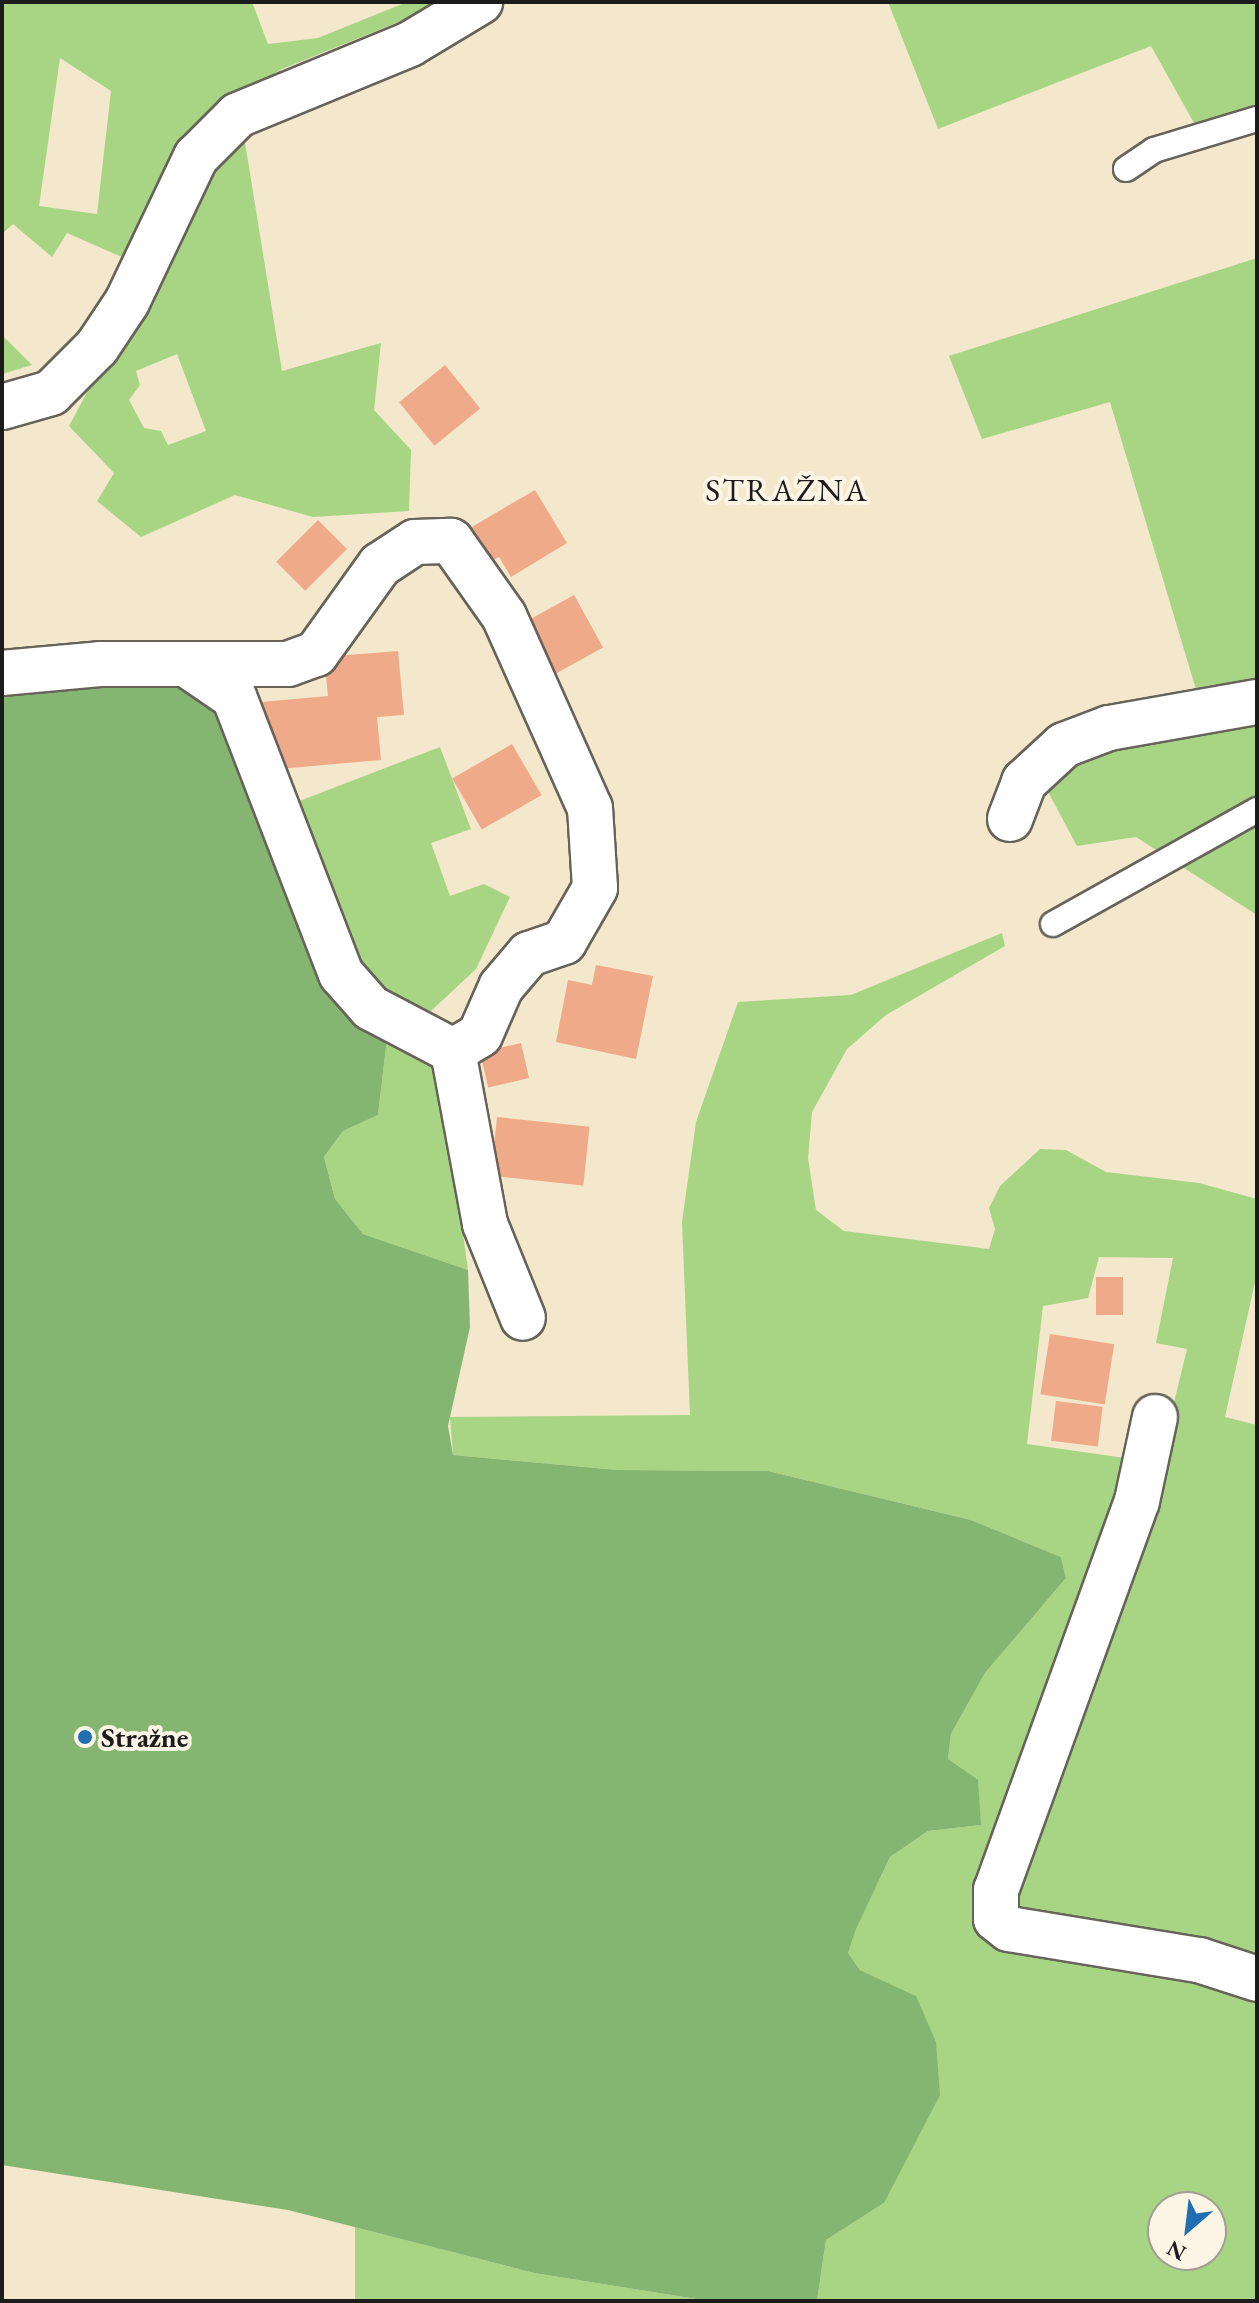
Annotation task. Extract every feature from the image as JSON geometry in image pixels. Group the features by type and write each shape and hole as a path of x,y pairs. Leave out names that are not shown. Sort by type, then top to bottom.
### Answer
{"street":[{"path":"2,407 51,393 97,347 127,302 196,157 238,115 410,44 480,2"},
{"path":"2,673 100,664 193,669 288,664 316,654 380,565 415,542 451,541 504,616 590,808 595,888 564,942 529,954 501,987 480,1035 453,1051"},
{"path":"193,669 234,697 341,974 371,1008 453,1051"},
{"path":"1010,819 1024,782 1064,745 1109,728 1257,702"},
{"path":"453,1051 485,1224 523,1318"},
{"path":"1155,1417 1137,1501 996,1890 996,1919 1009,1929 1199,1960 1257,1979"}],"lane":[{"path":"1126,169 1154,150 1257,119"},
{"path":"1053,924 1257,810"}],"green space":[{"path":"2,2 252,2 268,44 318,38 407,2 448,2 282,69 205,116 182,145 131,261 67,233 52,257 13,224 2,234","holes":["60,58 111,91 97,214 39,206"]},
{"path":"888,2 1257,2 1257,104 1194,123 1151,46 938,129"},
{"path":"242,124 282,371 381,343 374,410 411,450 409,511 313,517 235,495 141,537 97,501 114,473 69,426 178,223","holes":["177,354 206,431 168,445 161,431 144,428 129,400 140,385 136,371"]},
{"path":"1257,258 1257,684 1200,703 1110,402 982,439 949,356"},
{"path":"2,335 32,365 2,374"},
{"path":"151,673 214,701 388,1030 378,1115 343,1131 324,1157 335,1199 363,1234 468,1270 470,1327 448,1426 453,1455 618,1470 768,1471 971,1520 1061,1557 1066,1578 985,1673 951,1734 948,1759 978,1780 981,1825 928,1831 890,1857 848,1953 860,1970 916,1996 936,2042 940,2095 884,2203 826,2240 817,2301 709,2301 534,2273 288,2210 2,2165 2,689"},
{"path":"1257,709 1257,915 1136,837 1077,846 1046,788 1055,766"},
{"path":"440,747 471,829 431,843 450,896 484,884 510,897 476,969 431,1011 400,1003 347,956 289,805"},
{"path":"1002,933 1005,946 886,1015 847,1049 812,1112 808,1158 816,1210 844,1231 989,1249 995,1229 989,1208 1000,1186 1040,1149 1066,1150 1106,1172 1199,1183 1257,1199 1257,1273 1225,1417 1257,1425 1257,1969 1011,1915 1167,1431 1187,1349 1156,1343 1173,1258 1099,1257 1088,1298 1043,1306 1027,1444 1132,1459 980,1909 1257,1988 1257,2301 817,2301 826,2240 884,2203 916,1996 860,1970 848,1953 856,1928 890,1857 928,1831 981,1825 948,1759 951,1734 985,1673 1066,1578 1061,1557 971,1520 768,1471 618,1470 453,1455 450,1417 690,1415 682,1222 696,1122 738,1002 851,995"},
{"path":"388,1030 440,1069 468,1270 363,1234 335,1199 324,1157 343,1131 378,1115"},
{"path":"355,2227 534,2273 709,2301 355,2301"}],"building":[{"path":"445,365 480,409 434,446 399,402"},
{"path":"535,490 567,543 511,577 499,557 490,562 470,528"},
{"path":"318,520 347,549 305,591 276,562"},
{"path":"574,595 603,647 550,677 521,625"},
{"path":"398,651 404,715 377,717 381,760 267,770 261,702 328,696 324,657"},
{"path":"512,744 542,795 482,830 452,778"},
{"path":"596,965 653,976 636,1059 556,1042 568,980 592,985"},
{"path":"521,1043 529,1078 488,1088 480,1052"},
{"path":"497,1117 589,1127 583,1185 491,1176"},
{"path":"1096,1277 1123,1277 1123,1315 1096,1315"},
{"path":"1050,1334 1114,1344 1105,1404 1040,1394"},
{"path":"1056,1401 1103,1407 1098,1446 1051,1441"}],"place":[{"name":"Stražne","path":"85,1737"}],"district":[{"name":"STRAŽNA","path":"787,490"}]}
